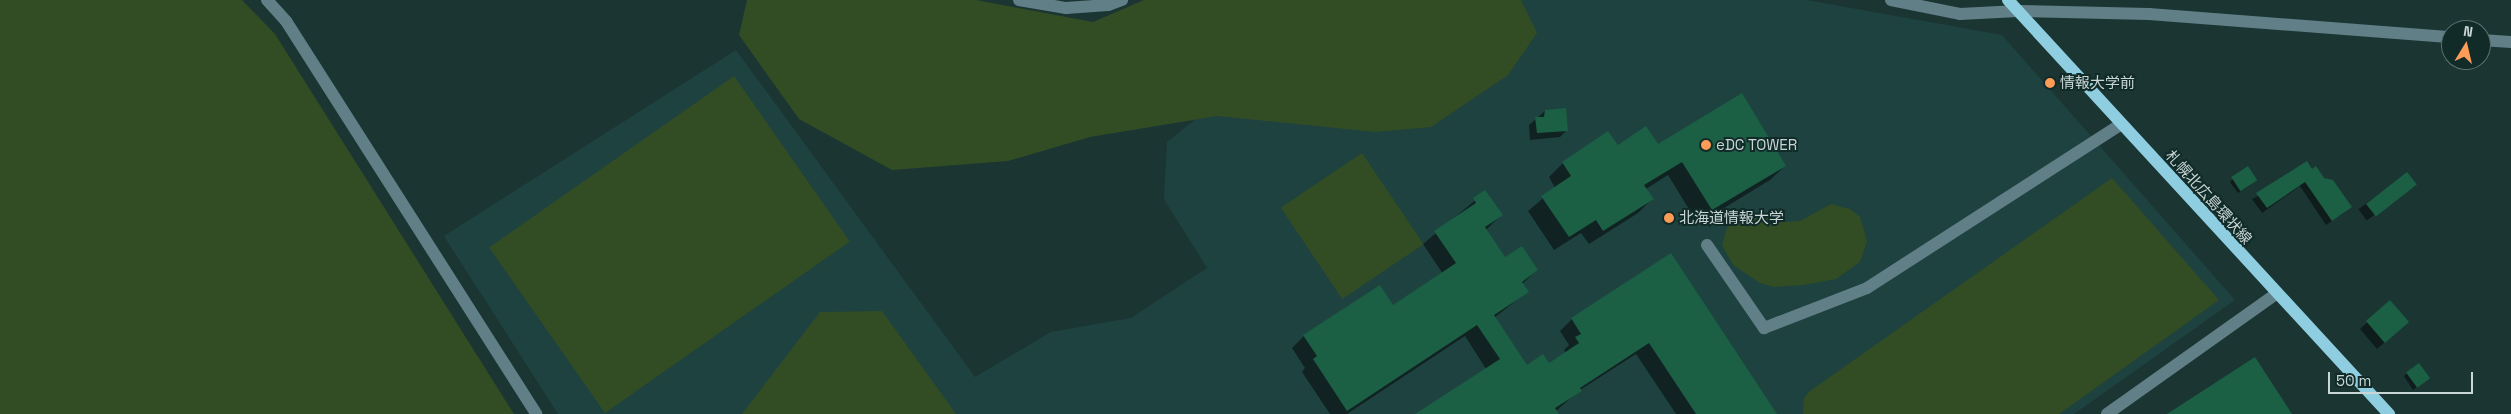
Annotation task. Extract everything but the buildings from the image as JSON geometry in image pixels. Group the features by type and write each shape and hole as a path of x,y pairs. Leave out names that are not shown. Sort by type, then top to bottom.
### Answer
{"main road":[{"name":"札幌北広島環状線","path":"2008,0 2276,294 2389,414"}],"street":[{"path":"267,0 286,21 536,414"},
{"path":"1019,0 1066,8 1108,6 1122,0"},
{"path":"1891,0 1960,14 2018,11 2149,14 2441,36"},
{"path":"2491,41 2511,42"},
{"path":"1707,245 1764,328 1867,288 2121,124"},
{"path":"2107,414 2276,294"}],"shaded area":[{"name":"北海道情報大学","path":"1219,0 1807,0 2002,35 2235,300 2074,414 558,414 444,236 736,50 975,377 1051,332 1131,318 1207,268 1164,199 1167,142 1233,89"}],"green space":[{"path":"0,0 242,0 275,34 514,414 0,414"},
{"path":"747,0 976,0 1093,22 1144,0 1521,0 1537,33 1508,75 1431,127 1375,132 1217,116 1090,137 1008,161 892,170 799,119 739,35"},
{"path":"734,76 850,241 605,413 489,247"},
{"path":"1362,153 1424,244 1342,299 1281,208"},
{"path":"2112,178 2219,300 2059,414 1803,414 1804,398 1810,391"},
{"path":"1831,204 1850,209 1860,217 1867,241 1860,262 1836,279 1803,285 1774,287 1760,283 1733,265 1722,245 1727,228 1742,216 1762,213 1786,222 1800,221"},
{"path":"882,311 956,414 742,414 820,312"}],"place":[{"name":"情報大学前","path":"2050,83"},
{"name":"eDC TOWER","path":"1706,145"},
{"name":"北海道情報大学","path":"1669,218"}]}
